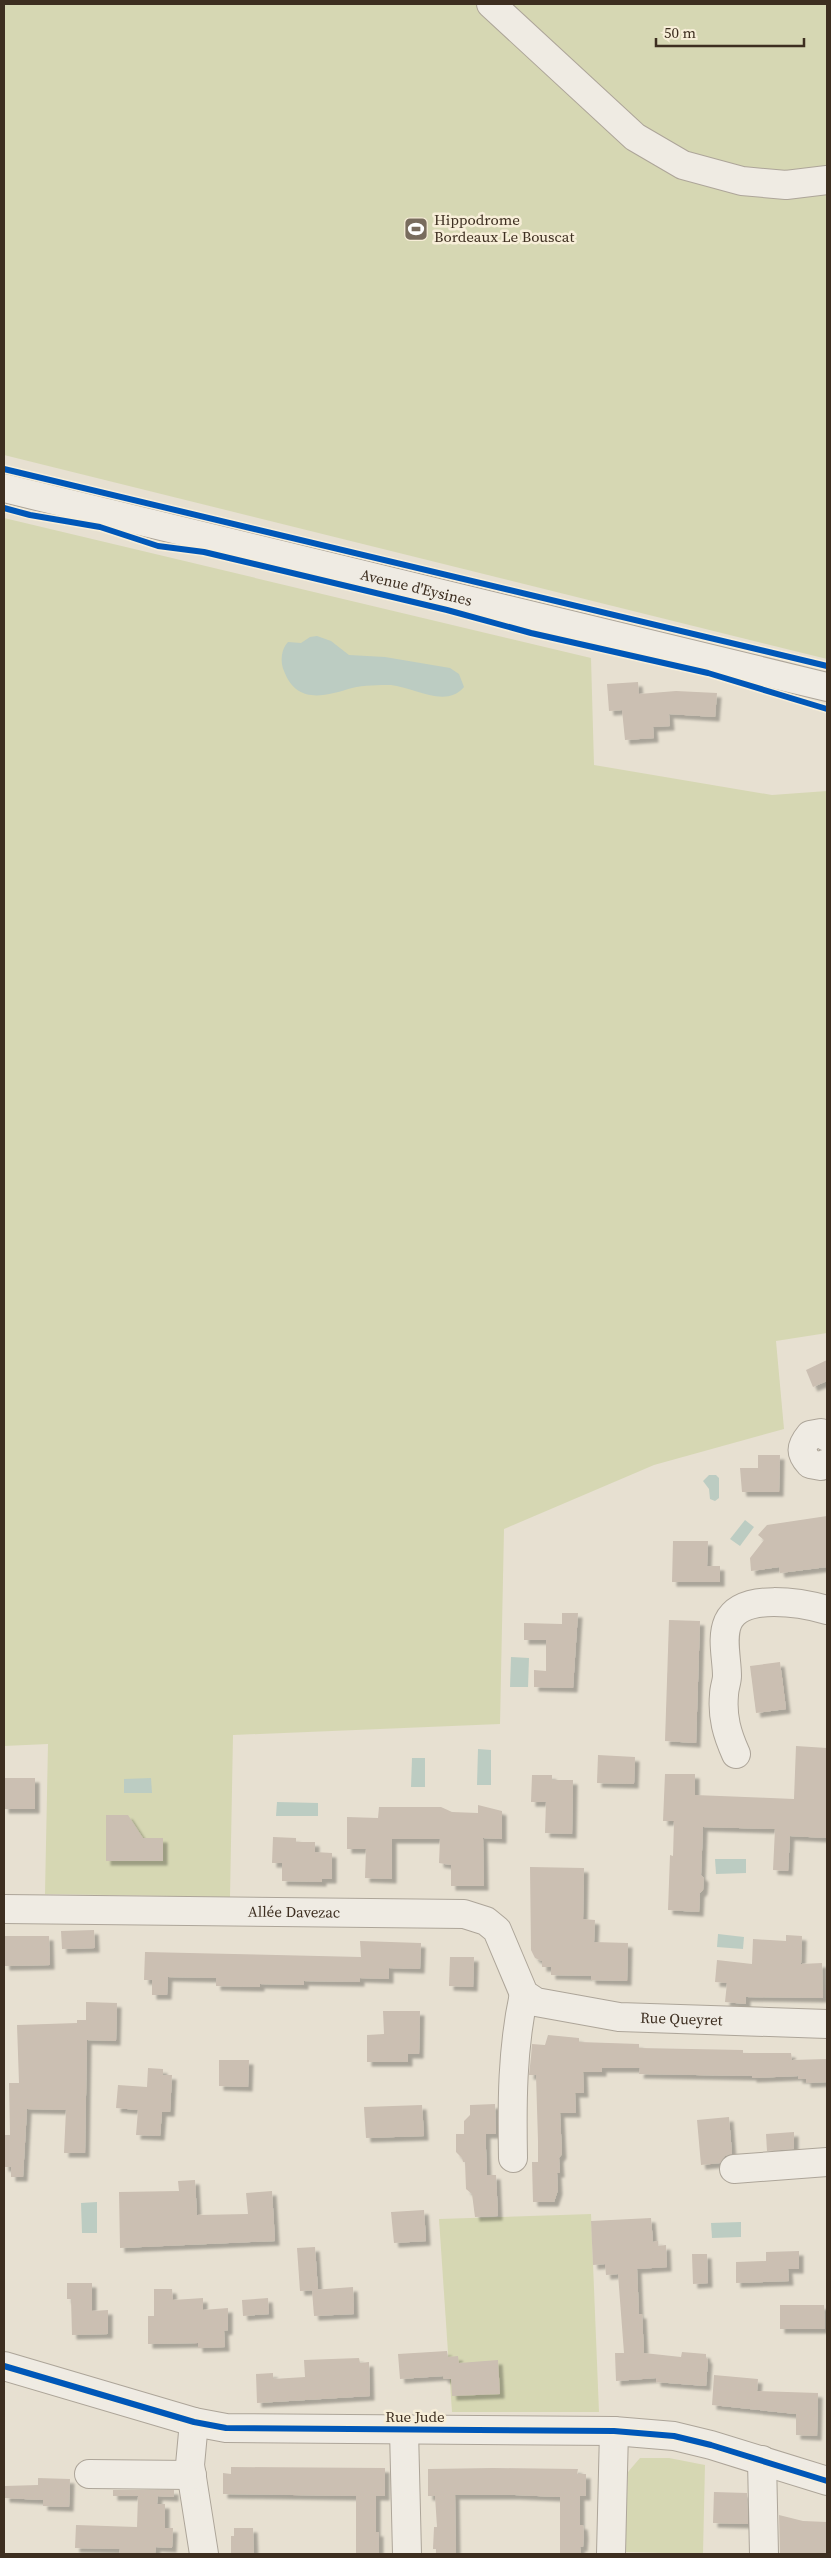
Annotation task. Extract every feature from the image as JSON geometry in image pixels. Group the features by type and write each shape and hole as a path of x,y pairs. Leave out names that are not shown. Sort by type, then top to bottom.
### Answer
{"street":[{"path":"491,4 635,137 683,165 742,181 786,185 827,180"},
{"name":"Avenue d'Eysines","path":"4,488 827,687"},
{"path":"827,1437 821,1433 810,1435 802,1444 802,1456 810,1464 821,1466 827,1463"},
{"path":"736,1754 724,1727 724,1695 727,1678 725,1633 728,1622 735,1612 745,1606 787,1601 827,1610"},
{"name":"Allée Davezac","path":"4,1909 464,1914 486,1921 497,1930 530,1998"},
{"path":"514,2158 511,2086 518,2019 530,1998"},
{"name":"Rue Queyret","path":"530,1998 619,2017 827,2024"},
{"path":"734,2169 827,2162"},
{"name":"Rue Jude","path":"4,2366 194,2422 226,2428 259,2430 614,2431 674,2436 762,2460 827,2481"},
{"path":"194,2422 192,2475 204,2554"},
{"path":"404,2430 407,2554"},
{"path":"610,2554 614,2431"},
{"path":"762,2460 764,2554"},
{"path":"89,2474 192,2475"}],"green space":[{"name":"Hippodrome Bordeaux Le Bouscat","path":"4,4 827,4 827,659 4,455"},
{"path":"4,518 591,658 594,765 772,795 827,791 827,1333 776,1341 784,1429 654,1465 504,1529 500,1724 233,1735 230,1897 45,1894 48,1744 4,1746"},
{"path":"591,2214 599,2412 452,2412 439,2219"},
{"path":"640,2458 669,2458 705,2465 703,2554 625,2552 628,2472"}],"shaded area":[{"path":"317,636 331,641 349,655 385,657 450,668 459,674 464,687 457,693 439,697 391,685 361,686 322,695 304,693 296,689 284,671 283,652 288,642 301,643 310,637"},
{"path":"709,1475 716,1475 719,1478 719,1498 715,1501 710,1499 709,1489 703,1481"},
{"path":"745,1520 754,1527 740,1546 730,1539"},
{"path":"511,1657 529,1658 528,1687 510,1687"},
{"path":"478,1749 491,1750 491,1785 477,1785"},
{"path":"412,1758 425,1758 425,1787 411,1787"},
{"path":"151,1778 152,1793 124,1793 124,1779"},
{"path":"277,1802 318,1803 318,1816 276,1816"},
{"path":"715,1859 746,1859 746,1873 716,1874"},
{"path":"718,1934 744,1937 743,1949 717,1947"},
{"path":"97,2202 97,2233 82,2233 81,2203"},
{"path":"741,2222 741,2237 712,2238 711,2223"}],"building":[{"path":"638,682 639,694 676,691 717,693 715,717 669,714 670,726 653,727 654,738 625,740 622,710 609,711 607,684"},
{"path":"827,1360 827,1381 813,1387 806,1370"},
{"path":"758,1455 780,1455 779,1492 742,1492 740,1468 758,1468"},
{"path":"827,1516 827,1567 780,1573 779,1567 751,1571 750,1558 764,1540 758,1535 767,1525"},
{"path":"673,1541 708,1541 707,1566 720,1566 720,1582 672,1582"},
{"path":"562,1613 578,1613 573,1688 534,1687 534,1670 546,1671 546,1640 524,1640 524,1623 562,1624"},
{"path":"669,1620 700,1621 696,1743 665,1741"},
{"path":"780,1662 786,1709 756,1713 750,1666"},
{"path":"796,1746 827,1748 827,1838 790,1836 788,1871 773,1870 775,1829 703,1827 701,1875 704,1878 703,1890 700,1893 699,1912 668,1910 670,1855 673,1856 674,1821 663,1821 665,1774 695,1774 695,1795 794,1799"},
{"path":"598,1755 635,1757 634,1784 597,1783"},
{"path":"532,1775 552,1775 552,1780 573,1780 572,1834 545,1833 546,1802 531,1802"},
{"path":"4,1778 35,1778 35,1809 4,1809"},
{"path":"478,1805 502,1811 502,1839 483,1838 484,1886 451,1886 451,1865 439,1863 440,1839 392,1839 392,1879 365,1878 366,1849 347,1849 347,1817 378,1818 379,1807 441,1807 452,1812 478,1813"},
{"path":"106,1815 128,1815 143,1838 163,1838 163,1861 106,1861"},
{"path":"273,1837 296,1838 296,1842 315,1842 315,1852 332,1853 332,1879 322,1879 322,1882 282,1881 282,1863 272,1863"},
{"path":"530,1867 584,1868 583,1919 595,1920 594,1942 628,1943 627,1981 591,1980 591,1976 551,1975 551,1967 542,1967 542,1961 535,1958 531,1950"},
{"path":"94,1930 95,1948 62,1949 61,1931"},
{"path":"786,1935 802,1936 801,1964 822,1963 823,1998 746,1997 746,2004 725,2002 727,1983 715,1982 717,1960 752,1964 753,1939 786,1941"},
{"path":"4,1936 49,1936 50,1965 5,1966"},
{"path":"360,1941 421,1943 420,1969 389,1968 389,1979 360,1978 360,1982 304,1981 304,1985 260,1984 260,1987 216,1986 216,1978 168,1977 167,1995 152,1995 152,1980 144,1980 145,1952 361,1957"},
{"path":"450,1957 474,1957 473,1987 449,1986"},
{"path":"86,2002 117,2003 116,2041 87,2040 85,2153 64,2153 66,2110 27,2109 23,2177 11,2177 11,2167 4,2167 4,2135 10,2135 9,2083 19,2083 17,2025 77,2023 77,2020 86,2020"},
{"path":"383,2011 420,2011 419,2054 408,2054 408,2062 367,2062 367,2035 384,2034"},
{"path":"548,2035 579,2038 579,2042 639,2044 639,2048 743,2050 743,2053 791,2053 792,2060 827,2059 827,2082 806,2083 806,2079 798,2079 798,2076 752,2078 752,2076 639,2074 640,2068 602,2068 602,2072 583,2072 584,2093 575,2093 576,2113 560,2113 562,2154 559,2158 560,2173 557,2173 558,2190 554,2202 533,2202 532,2162 538,2162 536,2075 529,2075 532,2044 545,2045"},
{"path":"219,2060 249,2060 248,2087 219,2086"},
{"path":"148,2068 163,2069 163,2075 172,2075 170,2112 162,2112 160,2136 136,2135 138,2110 116,2108 118,2085 147,2087"},
{"path":"495,2104 496,2134 486,2134 486,2149 487,2175 496,2175 498,2216 475,2217 472,2194 466,2189 465,2162 456,2152 456,2134 464,2134 464,2121 470,2115 470,2105"},
{"path":"422,2105 424,2136 366,2138 364,2107"},
{"path":"729,2117 732,2154 725,2156 720,2163 701,2165 697,2120"},
{"path":"794,2132 794,2149 767,2151 766,2134"},
{"path":"195,2180 197,2215 248,2214 246,2193 272,2191 275,2241 120,2248 119,2192 179,2191 178,2181"},
{"path":"424,2210 426,2241 394,2243 391,2212"},
{"path":"651,2218 653,2242 658,2241 658,2246 666,2245 667,2267 637,2269 639,2314 642,2314 644,2353 681,2357 682,2352 706,2354 708,2359 706,2386 656,2382 656,2378 616,2381 615,2353 624,2353 618,2274 606,2275 605,2264 593,2265 591,2221"},
{"path":"315,2247 318,2290 300,2291 297,2248"},
{"path":"799,2251 799,2269 788,2269 789,2281 736,2283 736,2262 766,2261 766,2252"},
{"path":"692,2254 707,2254 708,2283 693,2284"},
{"path":"67,2283 92,2283 92,2311 108,2310 108,2334 72,2335 71,2299 67,2299"},
{"path":"353,2287 354,2314 314,2316 312,2290"},
{"path":"154,2289 172,2289 173,2300 203,2298 203,2310 228,2308 228,2330 224,2331 225,2347 198,2348 198,2343 148,2344 148,2316 154,2316"},
{"path":"268,2298 269,2314 243,2316 242,2300"},
{"path":"780,2305 824,2305 825,2329 780,2329"},
{"path":"447,2351 448,2357 458,2356 459,2363 498,2360 500,2394 452,2396 451,2379 444,2379 443,2376 400,2379 398,2354"},
{"path":"359,2358 360,2363 369,2362 370,2396 257,2403 256,2374 273,2373 273,2379 305,2377 304,2360"},
{"path":"714,2375 758,2379 757,2391 818,2393 817,2436 796,2435 796,2414 712,2405"},
{"path":"231,2467 385,2468 385,2496 376,2496 376,2532 379,2532 379,2553 356,2554 356,2496 223,2494 223,2473 231,2474"},
{"path":"428,2469 578,2469 577,2474 586,2474 586,2496 580,2496 580,2525 583,2525 584,2534 583,2547 580,2547 581,2554 560,2554 560,2497 455,2495 456,2554 436,2554 436,2549 433,2549 434,2527 437,2527 435,2496 428,2496"},
{"path":"38,2478 70,2479 69,2507 43,2506 43,2500 5,2498 5,2486 38,2485"},
{"path":"113,2490 174,2490 174,2497 158,2496 157,2504 165,2504 165,2528 173,2528 172,2548 156,2547 155,2554 119,2554 120,2549 75,2548 76,2525 137,2527 138,2496 113,2496"},
{"path":"714,2492 747,2493 748,2524 713,2523"},
{"path":"779,2515 803,2521 827,2522 827,2554 780,2554"},
{"path":"234,2528 253,2528 254,2554 231,2554 231,2536 234,2536"}],"cycle path":[{"path":"4,469 827,666"},
{"path":"4,508 30,515 100,527 158,546 204,552 447,610 531,633 708,673 827,709"},
{"path":"4,2366 194,2422 226,2428 614,2431 674,2436 711,2445 827,2481"}],"place":[{"name":"Hippodrome Bordeaux Le Bouscat","path":"416,229"}]}
